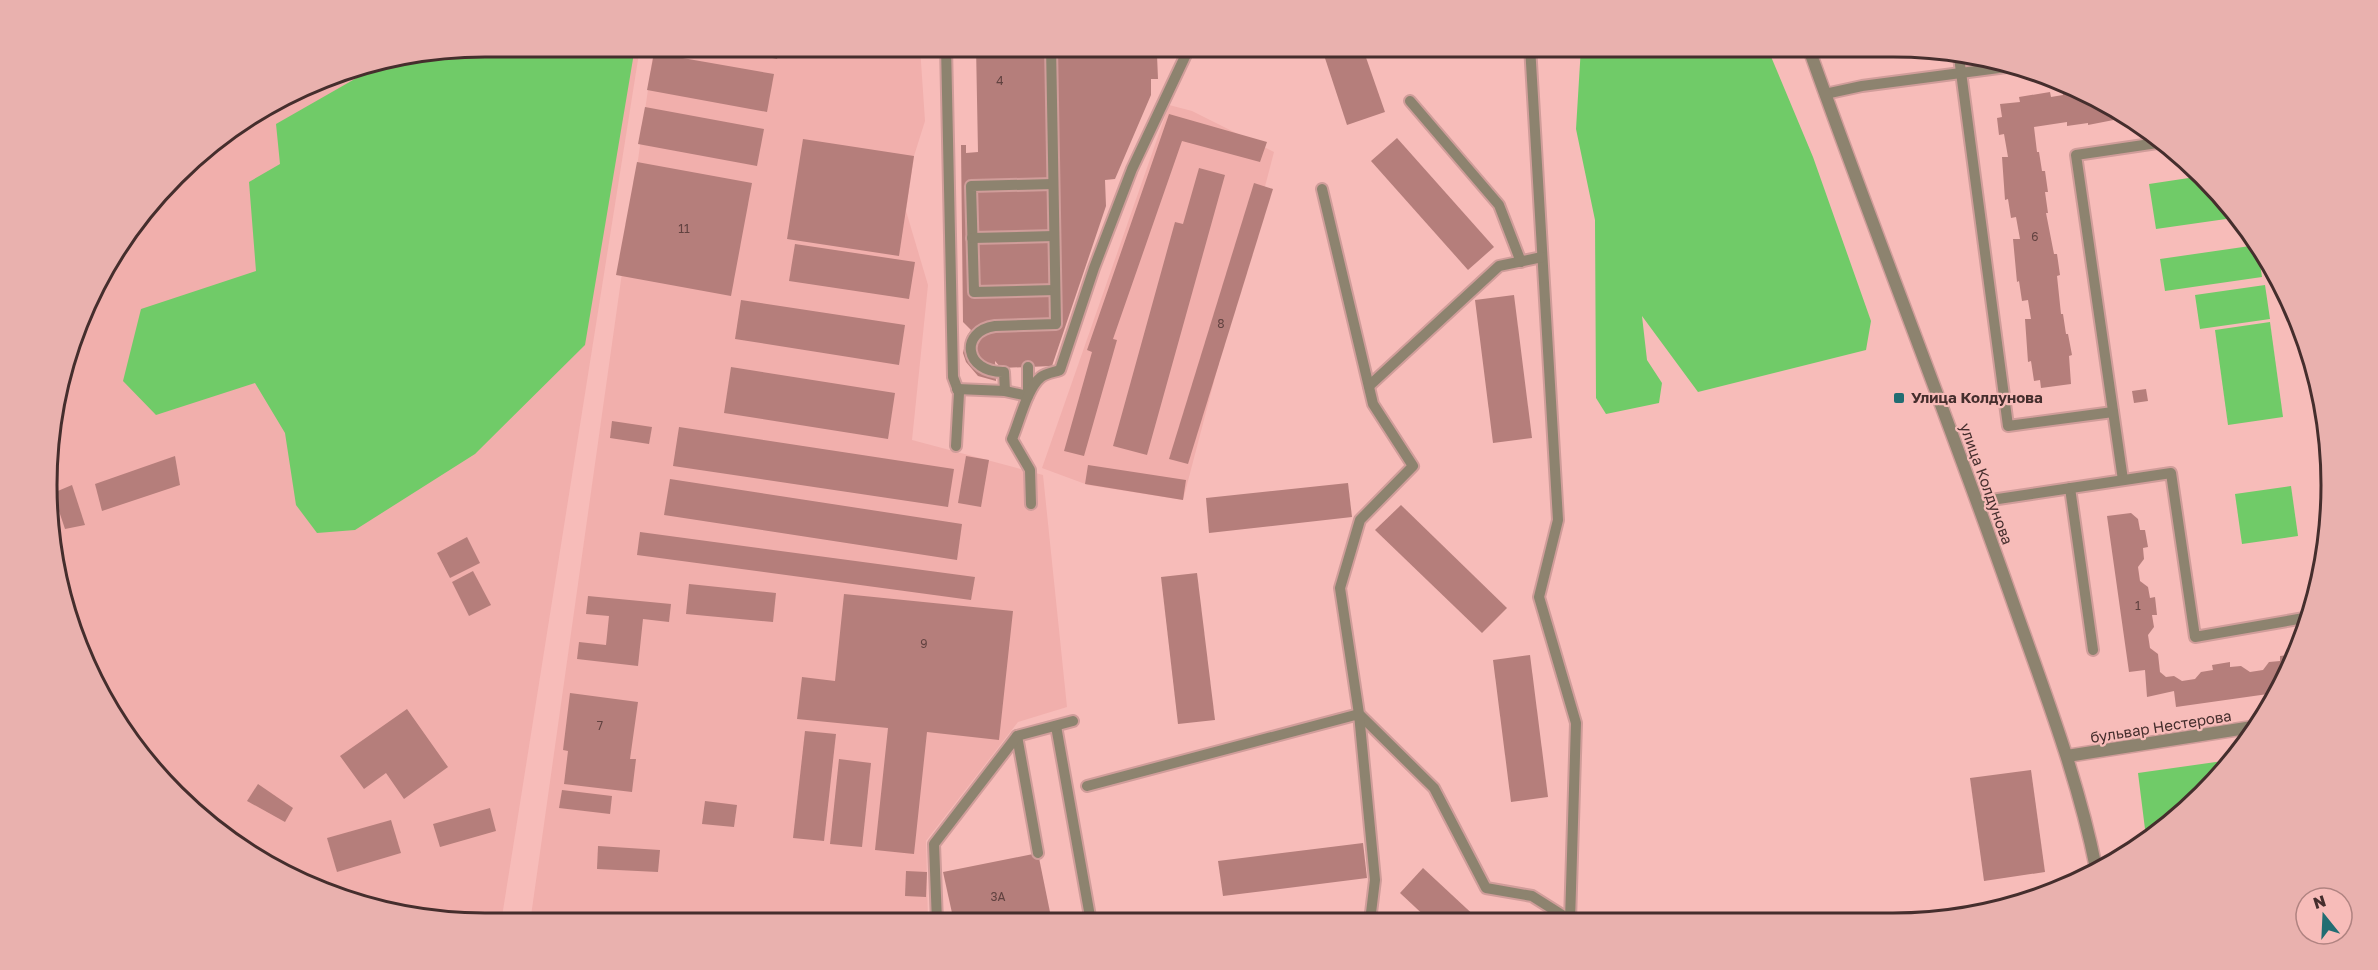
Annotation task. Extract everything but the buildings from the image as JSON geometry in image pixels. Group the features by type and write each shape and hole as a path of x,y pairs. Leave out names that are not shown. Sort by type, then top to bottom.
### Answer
{"street":[{"name":"улица Колдунова","path":"1812,57 1978,501 2067,756 2088,826 2096,862"},
{"name":"бульвар Нестерова","path":"2067,756 2245,728"}],"lane":[{"path":"946,57 953,377 959,393 956,446"},
{"path":"1005,391 1004,372 988,372 982,369 973,357 972,343 975,336 987,327 1056,324 1051,57"},
{"path":"1031,504 1030,470 1012,439 1028,396 1042,376 1060,370 1094,268 1132,169 1185,57"},
{"path":"1531,57 1557,520 1539,597 1576,723 1570,913"},
{"path":"1960,63 2008,426 2113,412"},
{"path":"1825,94 1993,69"},
{"path":"1410,101 1499,204 1521,262"},
{"path":"2123,480 2076,155 2152,144"},
{"path":"1053,184 971,186 974,292 1055,290"},
{"path":"1322,189 1373,404 1413,466 1360,520 1340,588 1359,714 1375,880 1371,913"},
{"path":"972,238 1054,236"},
{"path":"1369,386 1499,266 1542,257"},
{"path":"1028,367 1028,396"},
{"path":"957,389 1005,391 1028,396"},
{"path":"1978,501 2171,473 2195,637 2299,619"},
{"path":"2070,488 2093,650"},
{"path":"1359,714 1434,788 1486,888 1532,896 1559,913"},
{"path":"1087,786 1359,714"},
{"path":"937,913 934,844 1017,736 1073,721"},
{"path":"1056,726 1089,913"},
{"path":"1017,736 1038,853"}],"shaded area":[{"path":"485,57 638,57 503,913 429,909 402,905 347,890 271,856 224,825 203,807 182,788 145,746 114,699 101,674 80,623 72,596 65,568 58,513 58,457 61,429 65,402 80,347 114,271 145,224 163,203 182,182 224,145 271,114 296,101 347,80 402,65 429,61"},
{"path":"653,57 921,57 925,121 914,156 906,211 928,285 912,440 1043,475 1067,707 1018,722 926,841 928,913 531,913"},
{"path":"1169,105 1192,111 1274,152 1183,500 1088,485 1042,468"}],"green space":[{"path":"485,57 633,57 585,345 475,454 355,530 317,533 296,505 285,433 255,383 156,415 123,381 141,309 256,271 249,182 280,164 276,124 359,76 402,65"},
{"path":"1580,57 1771,57 1813,157 1871,321 1866,350 1698,392 1642,316 1647,360 1662,383 1659,403 1606,414 1596,398 1595,220 1576,129"},
{"path":"2191,178 2228,219 2156,229 2149,184"},
{"path":"2248,246 2260,265 2262,277 2165,291 2160,259"},
{"path":"2265,285 2270,319 2200,329 2195,295"},
{"path":"2270,322 2283,417 2228,425 2215,330"},
{"path":"2291,486 2298,536 2242,544 2235,494"},
{"path":"2220,761 2196,788 2145,831 2138,773"}],"place":[{"name":"Улица Колдунова","path":"1899,398"}]}
